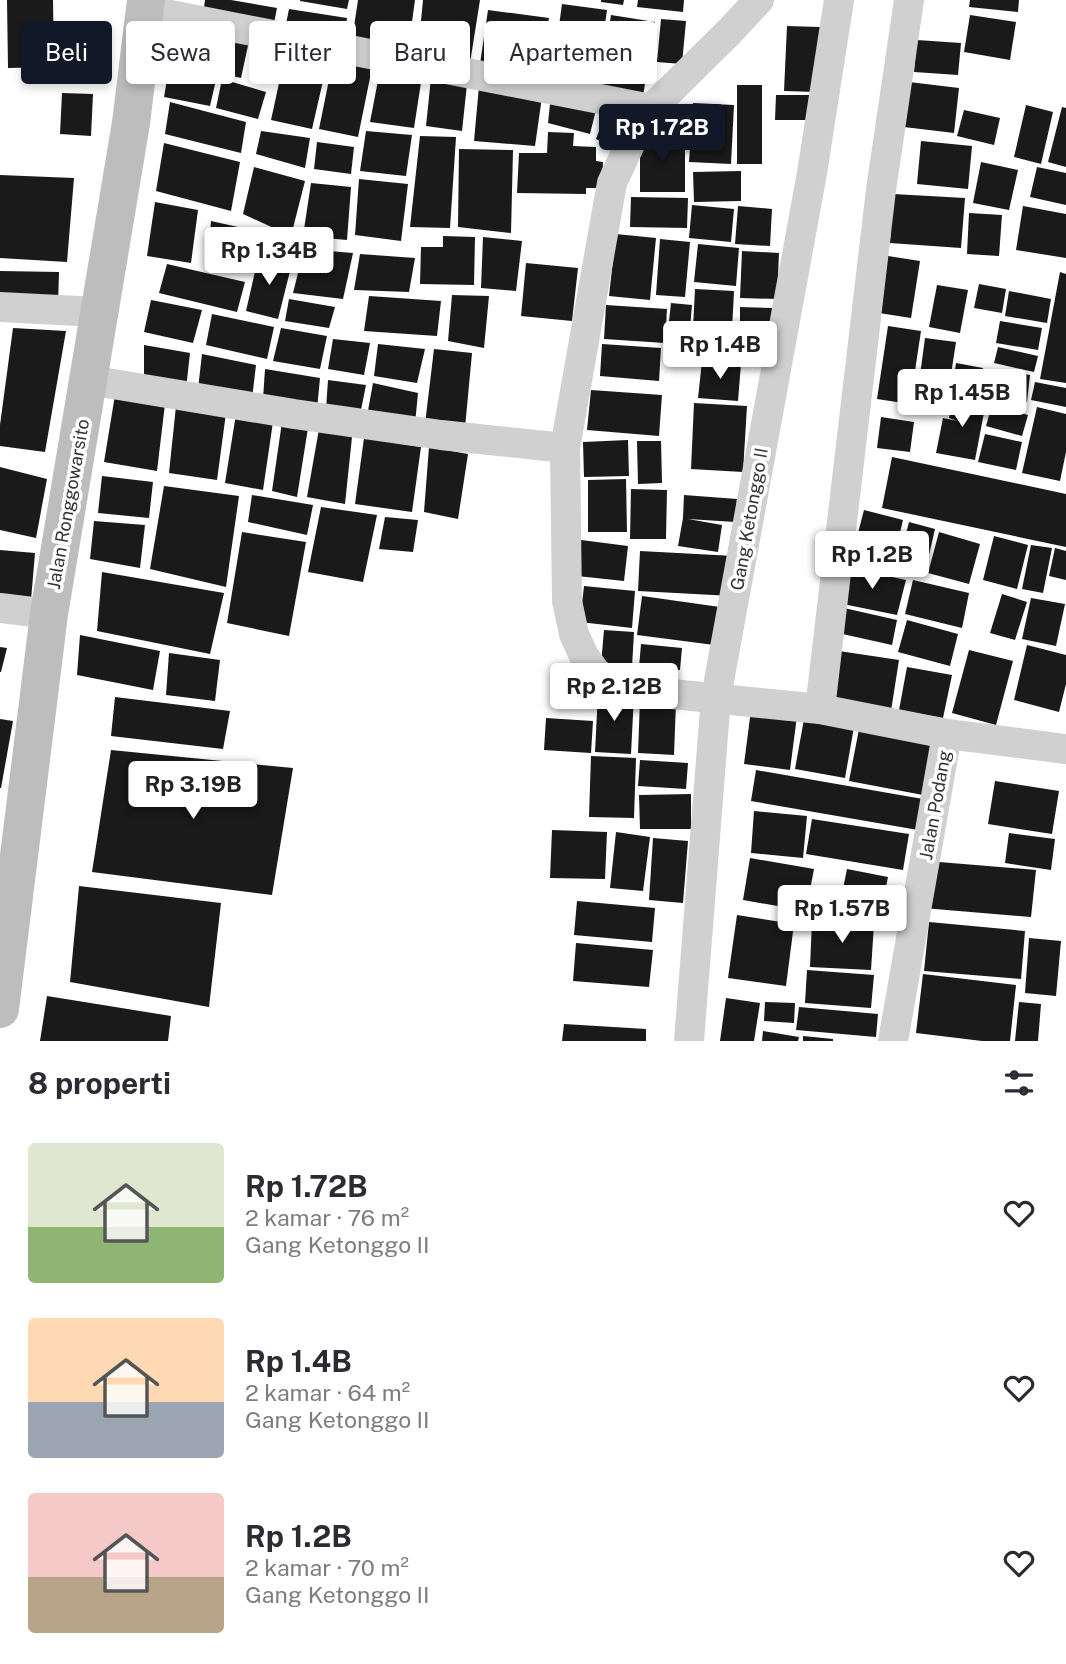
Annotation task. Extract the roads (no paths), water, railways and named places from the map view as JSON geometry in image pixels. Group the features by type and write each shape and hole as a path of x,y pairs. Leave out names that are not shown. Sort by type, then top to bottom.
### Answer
{"street":[{"path":"759,0 651,109 638,127 612,183 565,448 567,601 574,634 596,673 617,685 643,691 820,709 947,734 1066,749"},
{"name":"Gang Ketonggo II","path":"689,1041 716,697 812,173 839,0"},
{"path":"820,709 881,190 909,0"},
{"path":"146,5 651,109"},
{"name":"Jalan Ronggowarsito","path":"0,1009 4,949 49,614 131,123 146,5"},
{"path":"0,307 98,312"},
{"path":"89,380 307,416 565,448"},
{"path":"0,608 49,614"},
{"name":"Jalan Podang","path":"893,1041 947,734"}]}
